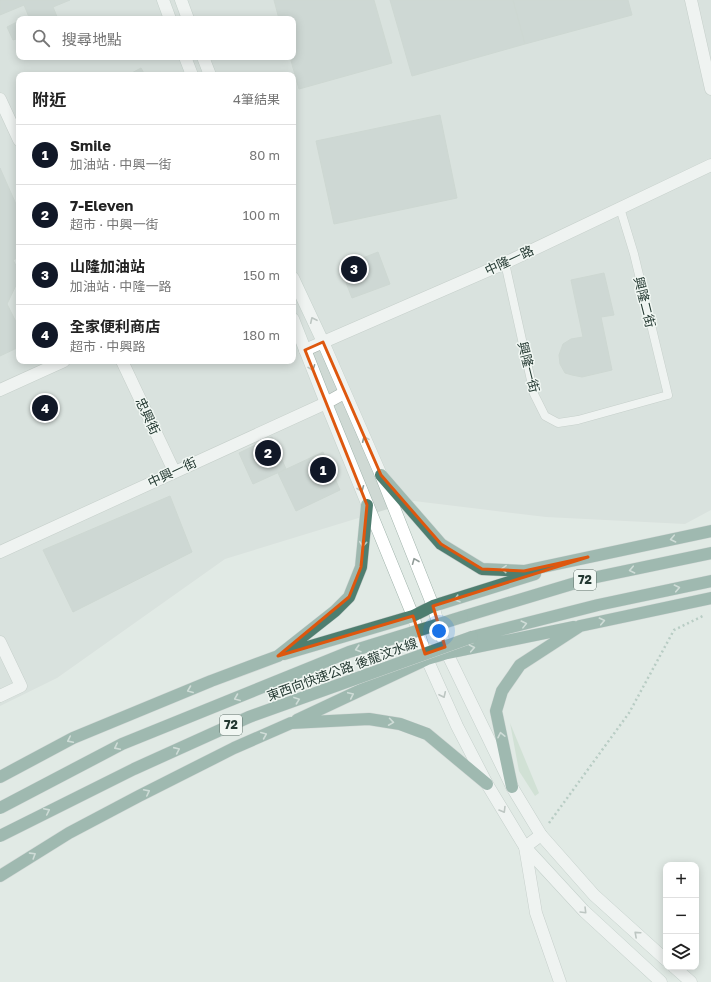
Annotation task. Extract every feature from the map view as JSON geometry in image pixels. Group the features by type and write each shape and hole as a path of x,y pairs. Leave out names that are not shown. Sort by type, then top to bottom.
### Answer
{"highway":[{"path":"381,475 441,544 482,569 524,571 711,531"},
{"path":"278,656 349,597 361,567 368,505"},
{"name":"東西向快速公路 後龍汶水線","path":"0,808 122,744 349,652 592,578 711,553"},
{"path":"0,777 73,738 211,681 278,656 414,616 433,606 588,557"},
{"name":"東西向快速公路 後龍汶水線","path":"0,836 134,769 249,717 472,637 598,605 711,580"},
{"path":"0,876 69,833 139,796 234,748 427,659 447,653 711,598"},
{"path":"512,787 496,711 502,691 520,665 580,626"},
{"path":"291,723 369,719 400,724 427,734 487,784"}],"main road":[{"path":"163,0 169,16"},
{"path":"181,0 187,16"},
{"path":"691,0 711,89"},
{"path":"186,60 191,72"},
{"path":"204,60 209,72"},
{"path":"0,99 16,134"},
{"name":"中隆一路","path":"305,350 504,263 711,164"},
{"path":"296,284 381,475 433,606 447,653 512,787 541,835 594,895 663,957"},
{"path":"296,327 414,616 427,659 457,726 487,784 525,847 584,911 632,957 661,982"},
{"path":"0,390 57,364"},
{"name":"忠興街","path":"123,364 174,471"},
{"name":"中興一街","path":"0,552 174,471 326,403 344,393"},
{"path":"0,642 22,686 0,696"},
{"path":"525,847 541,835"},
{"path":"525,847 536,913 560,982"},
{"path":"677,970 691,982"}],"lane":[{"name":"興隆二街","path":"620,208 634,254 668,395"},
{"name":"興隆一街","path":"504,263 534,394 546,416 558,423 578,420 668,395"}],"path":[{"path":"541,835 629,713 674,630 711,612"}],"highlighted area":[{"path":"323,342 381,475 441,544 482,569 524,571 588,557 433,606 445,647 425,654 413,616 278,656 349,597 361,567 367,505 305,350"}],"shaded area":[{"path":"0,0 711,0 711,510 685,524 546,517 414,501 225,559 57,678 0,706"}],"green space":[{"path":"510,723 539,793 535,796 519,771"}],"building":[{"path":"0,0 70,0 53,7 57,16 29,16 24,5 0,15"},
{"path":"274,0 374,0 392,63 299,89 296,72 294,72 291,60 296,60 296,16 278,16"},
{"path":"390,0 513,0 525,44 412,76"},
{"path":"513,0 628,0 632,15 525,44"},
{"path":"16,22 16,39 13,40 7,27"},
{"path":"141,68 143,72 134,72"},
{"path":"440,115 457,198 334,224 316,141"},
{"path":"0,168 16,204 16,258 13,260 16,266 16,285 7,304 16,322 16,348 0,356"},
{"path":"378,252 390,284 352,298 340,267"},
{"path":"604,273 614,315 601,317 612,370 582,377 565,373 560,364 559,355 563,344 571,339 583,337 571,280"},
{"path":"272,437 286,469 253,484 239,453"},
{"path":"323,452 340,490 296,511 278,473"},
{"path":"170,496 192,552 73,612 43,550"}],"place":[{"name":"山隆加油站","path":"354,269"},
{"name":"全家便利商店","path":"45,408"},
{"name":"7-Eleven","path":"268,453"},
{"name":"Smile","path":"323,470"}]}
